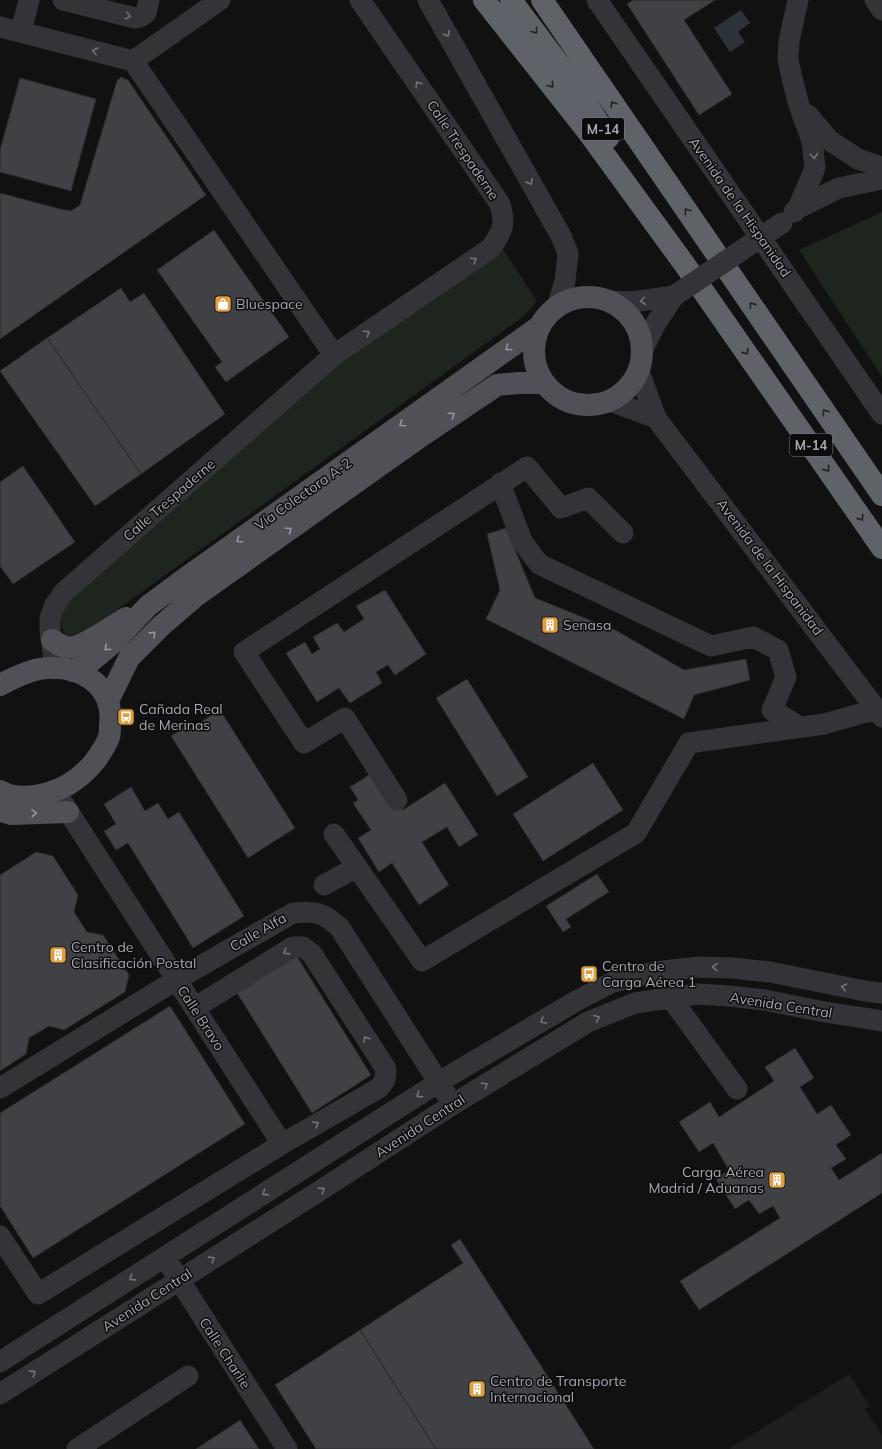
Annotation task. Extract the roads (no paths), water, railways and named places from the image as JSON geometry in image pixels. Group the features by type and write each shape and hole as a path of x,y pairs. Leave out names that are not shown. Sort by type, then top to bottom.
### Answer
{"highway":[{"path":"484,0 588,132 685,265"},
{"name":"M-14","path":"511,0 577,88 685,265 882,548"},
{"name":"M-14","path":"542,0 882,494"}],"main road":[{"path":"585,296 598,297 612,301 628,313 639,330 643,349 642,361 638,372 632,384 622,394 610,401 596,405 581,405 567,402 554,394 544,383 537,370 534,355 535,340 540,326 548,314 558,305 571,299 585,296"},
{"name":"Vía Colectora A-2","path":"64,670 90,662 114,642 148,606 540,326"},
{"name":"Vía Colectora A-2","path":"108,701 130,658 161,626 197,595 497,385 544,383"},
{"path":"52,640 61,646 72,648 81,645 148,606"},
{"path":"0,685 20,674 40,669 64,670 86,675 99,685 108,701 111,717 109,738 91,766 77,779 55,791 40,795 26,797 5,794 0,791"},
{"path":"0,811 12,814 68,812"}],"street":[{"path":"21,32 28,0"},
{"path":"63,0 135,18 146,13 149,0"},
{"path":"133,61 220,0"},
{"name":"Calle Trespaderne","path":"64,670 52,640 50,618 55,605 64,594 334,354 491,248 501,234 504,219 500,204 360,0"},
{"path":"428,0 562,236 568,253 565,281 558,305"},
{"name":"Avenida de la Hispanidad","path":"597,0 882,414"},
{"path":"798,0 789,41 788,60 799,105 812,141 815,168 798,208"},
{"path":"875,0 882,10"},
{"path":"0,27 133,61 334,354"},
{"path":"799,105 829,140 858,159 882,167"},
{"path":"643,349 656,322 674,296 782,223 798,208 839,188 882,179"},
{"path":"782,223 842,196 882,189"},
{"path":"612,301 632,302 674,296"},
{"name":"Avenida de la Hispanidad","path":"638,372 656,418 880,713"},
{"path":"610,401 656,418"},
{"path":"397,800 345,718 304,743 244,652 500,483 527,467 561,508 588,498 624,533"},
{"path":"500,483 522,541 539,564 711,646 752,637 778,650 786,677 772,710 800,727"},
{"path":"334,834 422,961 636,833 688,743 824,724 880,713"},
{"name":"Calle Bravo","path":"55,791 282,1144"},
{"path":"324,885 357,867"},
{"name":"Calle Alfa","path":"0,1088 176,980 293,913 310,911 330,919 340,928 439,1082 452,1105"},
{"path":"0,1236 38,1294 282,1144 379,1088 385,1080 386,1069 312,954 303,947 293,947 194,1008"},
{"name":"Avenida Central","path":"0,1362 439,1082 598,989 614,982 654,972 699,966 770,972 882,993"},
{"name":"Avenida Central","path":"0,1394 452,1105 588,1022 635,1003 698,994 766,1000 819,1011 882,1021"},
{"path":"676,1005 737,1089"},
{"name":"Calle Charlie","path":"165,1257 287,1449"},
{"path":"77,1449 188,1376"}],"place":[{"name":"Bluespace","path":"223,304"},
{"name":"Senasa","path":"550,625"},
{"name":"Cañada Real de Merinas","path":"126,717"},
{"name":"Centro de Clasificación Postal","path":"58,955"},
{"name":"Centro de Carga Aérea 1","path":"589,974"},
{"name":"Carga Aérea Madrid / Aduanas","path":"777,1180"},
{"name":"Centro de Transporte Internacional","path":"477,1389"}]}
